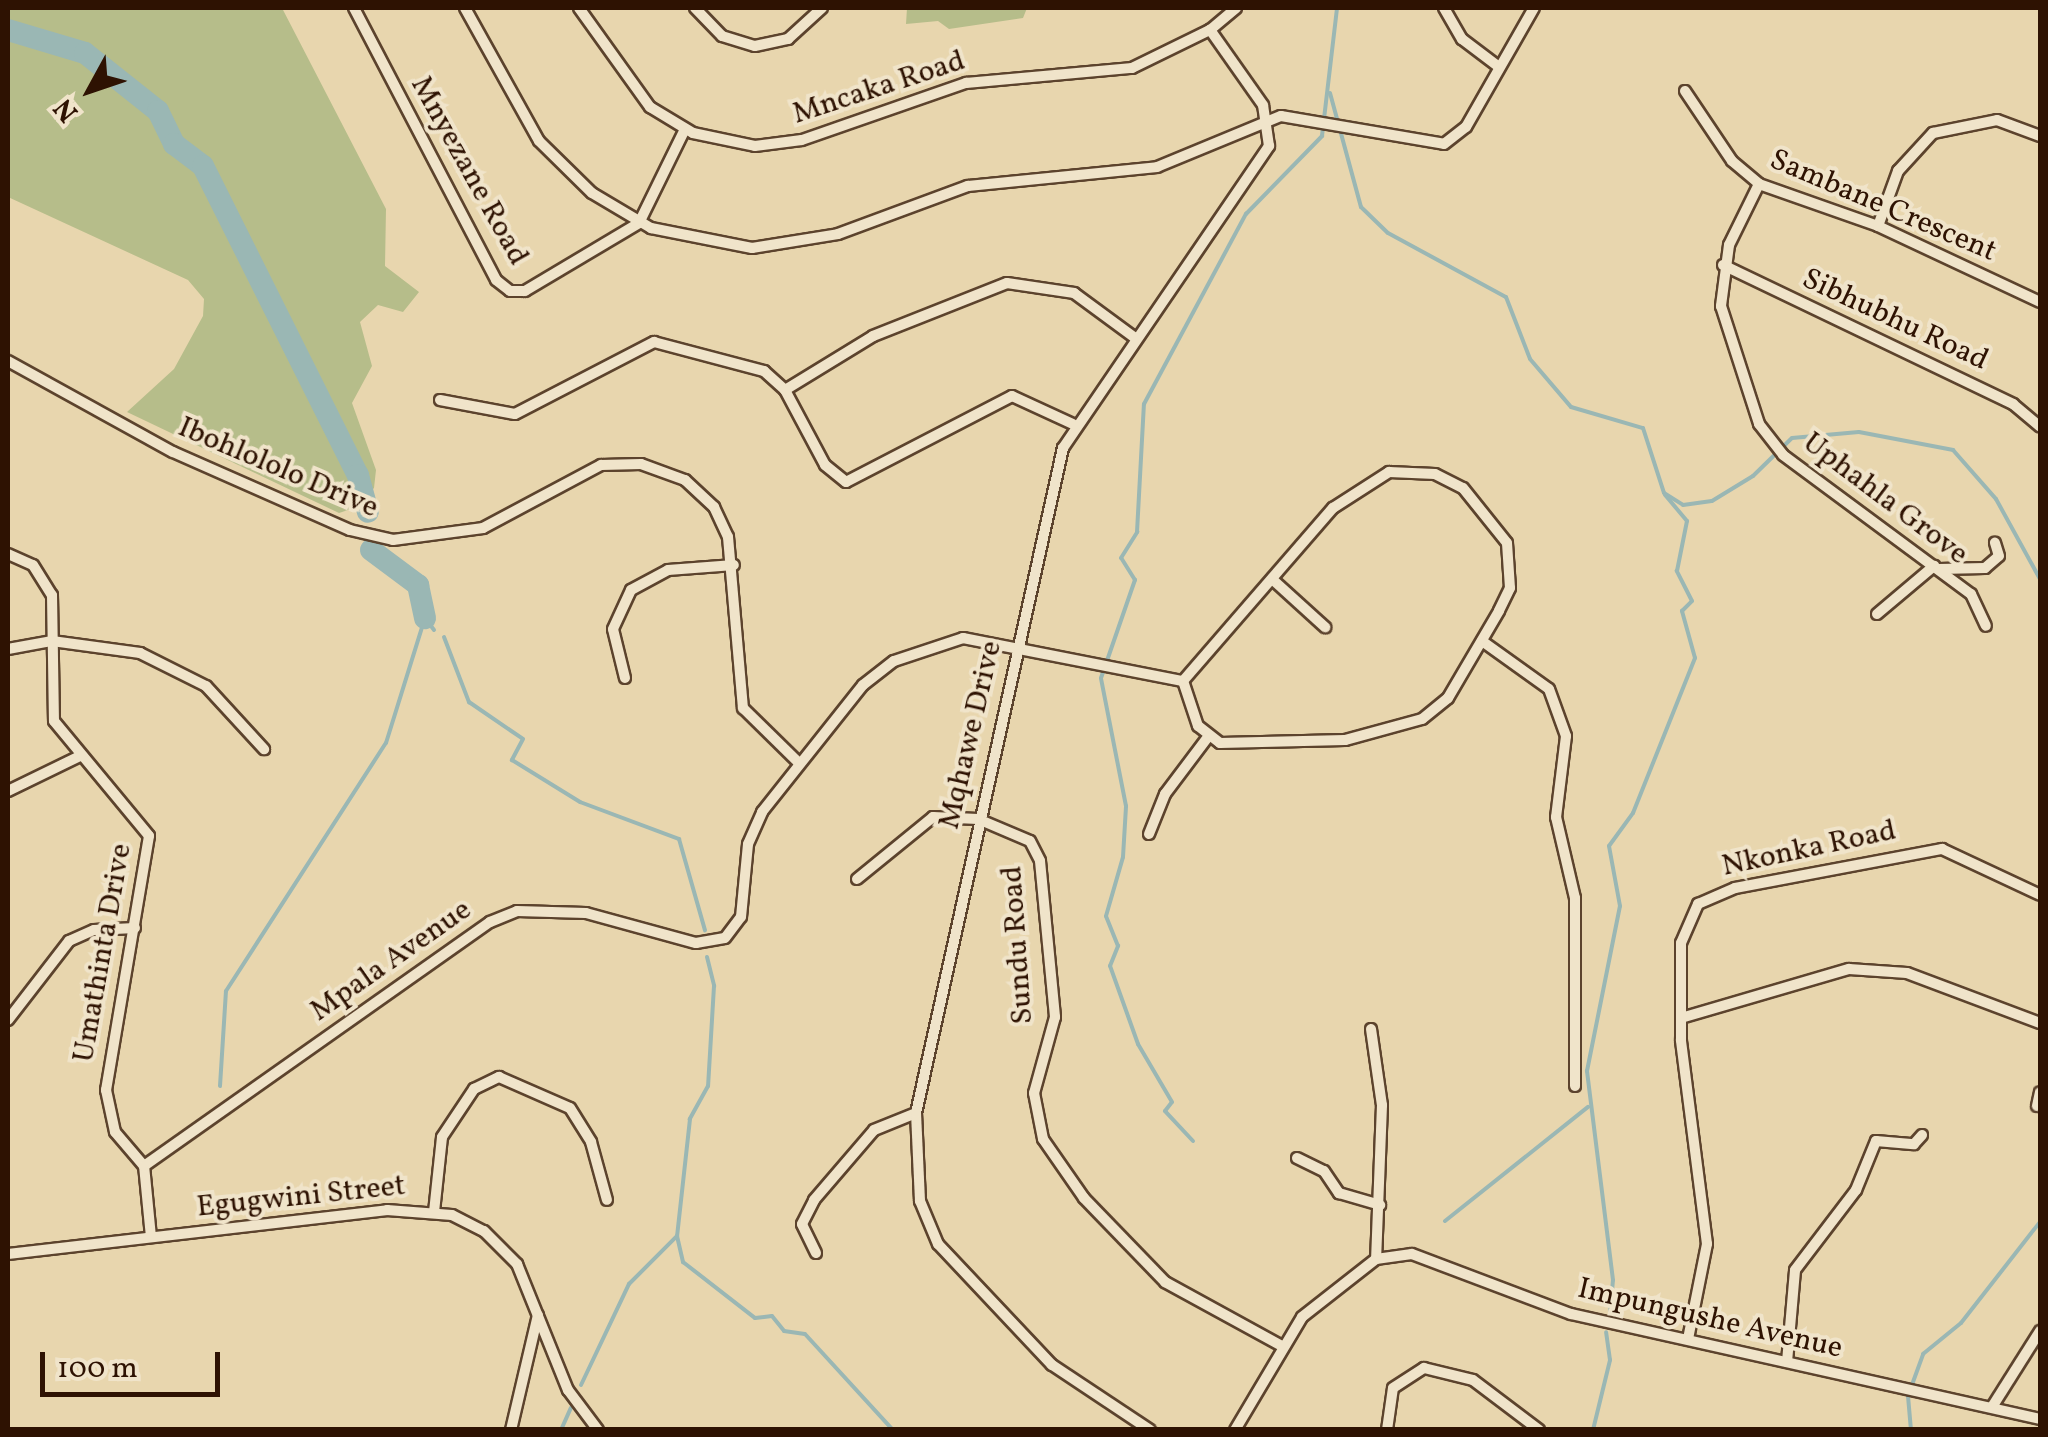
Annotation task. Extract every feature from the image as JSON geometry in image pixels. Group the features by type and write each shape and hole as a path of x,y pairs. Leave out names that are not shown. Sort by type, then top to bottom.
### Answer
{"street":[{"name":"Mnyezane Road","path":"354,8 503,287 525,291 639,223"},
{"path":"465,8 539,140 592,193 639,223 716,245 774,248 853,230 968,186 1156,167 1268,118 1317,120 1444,144 1466,126 1534,8"},
{"name":"Mncaka Road","path":"579,8 626,83 685,129 740,145 787,143 966,83 1132,68 1210,30 1236,8"},
{"path":"695,8 722,36 755,46 788,39 822,8"},
{"path":"1444,8 1462,39 1499,67"},
{"path":"1210,30 1268,118"},
{"name":"Sambane Crescent","path":"1685,92 1732,161 1758,184 1878,226 2040,302"},
{"name":"Mqhawe Drive","path":"1150,1430 1043,1358 938,1244 920,1201 916,1113 978,819 1073,424 1262,161 1268,118"},
{"path":"1878,226 1898,171 1933,134 1997,120 2040,136"},
{"path":"639,223 685,129"},
{"name":"Uphahla Grove","path":"1758,184 1723,265 1729,338 1772,446 1936,567 1982,607 1986,626"},
{"name":"Sibhubhu Road","path":"1723,265 2013,404 2040,427"},
{"path":"785,390 873,336 1007,283 1074,293 1135,338"},
{"path":"440,400 516,414 654,342 764,371 785,390 825,465 846,482 1012,396 1073,424"},
{"name":"Ibohlololo Drive","path":"8,360 173,452 350,530 394,540 483,528 601,466 664,469 714,507 734,566 743,708 799,764"},
{"path":"1389,472 1435,474 1478,500 1510,553 1510,588 1482,641 1437,709 1388,731 1318,742 1232,744 1208,737 1182,680 1356,489 1389,472"},
{"path":"1877,614 1936,567 1985,568 1999,556 1995,542"},
{"name":"Umathinta Drive","path":"8,554 33,565 48,585 51,713 80,756 149,836 106,1090 115,1132 144,1166"},
{"path":"625,678 613,629 632,590 652,574 734,566"},
{"path":"1272,579 1325,627"},
{"name":"Mpala Avenue","path":"144,1166 504,916 586,913 696,943 725,938 741,917 750,833 799,764 894,660 951,640 1018,645 1120,671 1182,680"},
{"path":"8,649 52,641 128,650 184,672 224,700 264,749"},
{"path":"1482,641 1549,688 1566,736 1556,817 1575,898 1575,1086"},
{"path":"1149,834 1165,794 1208,737"},
{"path":"8,792 80,756"},
{"path":"857,879 925,820 978,819"},
{"name":"Sundu Road","path":"978,819 1021,834 1040,861 1054,1017 1034,1093 1044,1139 1084,1198 1166,1282 1282,1346"},
{"name":"Nkonka Road","path":"1688,1339 1706,1244 1682,1018 1680,943 1689,916 1709,896 1942,849 2040,895"},
{"path":"8,1020 73,938 135,928"},
{"path":"1682,1018 1849,969 1907,973 2040,1023"},
{"path":"1235,1430 1302,1316 1376,1259 1382,1090 1371,1029"},
{"path":"434,1212 442,1137 468,1095 499,1077 570,1108 591,1142 607,1200"},
{"path":"2037,1106 2040,1092"},
{"path":"816,1253 802,1224 814,1200 874,1130 916,1113"},
{"path":"1786,1362 1794,1270 1856,1190 1878,1139 1914,1144 1922,1135"},
{"path":"1298,1158 1324,1171 1339,1194 1380,1205"},
{"path":"144,1166 151,1237"},
{"name":"Egugwini Street","path":"8,1254 387,1210 434,1212 464,1219 496,1240 517,1264 568,1390 598,1430"},
{"name":"Impungushe Avenue","path":"1376,1259 1426,1256 1562,1312 2040,1419"},
{"path":"511,1430 538,1314"},
{"path":"1992,1407 2040,1332"},
{"path":"1386,1430 1393,1388 1424,1368 1474,1380 1539,1430"}],"green space":[{"path":"8,8 282,8 386,209 385,266 419,292 403,312 378,305 360,322 372,366 352,403 376,470 374,488 354,508 339,513 127,412 174,369 203,316 204,299 188,280 8,197"},
{"path":"907,8 1027,8 1023,18 949,29 938,21 906,24"}],"waterway":[{"path":"1193,1141 1165,1111 1172,1102 1138,1044 1110,966 1118,946 1106,916 1123,857 1126,806 1101,678 1135,580 1121,558 1137,532 1144,404 1246,214 1322,136 1337,8"},
{"path":"8,30 85,53 158,111 174,144 203,166 358,475 368,512"},
{"path":"1330,93 1361,207 1388,233 1506,297 1530,359 1571,407 1643,428 1664,493 1683,505 1712,501 1753,476 1792,438 1859,432 1953,450 1996,499 2040,579"},
{"path":"1610,1314 1613,1280 1587,1071 1620,906 1609,846 1633,813 1695,658 1682,611 1692,601 1677,571 1687,521 1665,495"},
{"path":"371,550 418,585 425,618"},
{"path":"425,618 434,630"},
{"path":"220,1086 226,991 386,743 425,618"},
{"path":"444,637 469,702 523,739 512,760 580,802 679,839 705,930"},
{"path":"707,957 714,986 708,1086 690,1119 677,1236 683,1262 755,1318 772,1316 784,1331 805,1334 893,1430"},
{"path":"1445,1221 1588,1107"},
{"path":"1913,1382 1923,1354 1961,1323 2040,1222"},
{"path":"581,1385 629,1284 677,1236"},
{"path":"1593,1430 1610,1360 1606,1332"},
{"path":"1908,1396 1911,1430"},
{"path":"561,1430 571,1408"}]}
